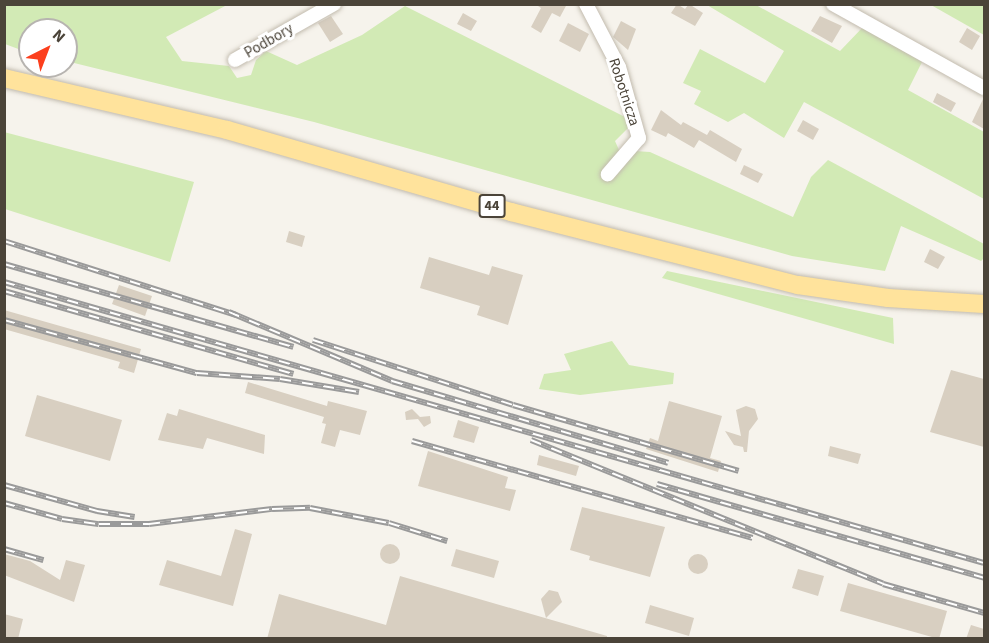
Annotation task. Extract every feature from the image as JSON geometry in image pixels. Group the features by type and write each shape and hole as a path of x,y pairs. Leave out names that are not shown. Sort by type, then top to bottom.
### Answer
{"main road":[{"name":"44","path":"4,78 227,130 511,212 798,285 888,298 984,304"}],"street":[{"name":"Podbory","path":"235,60 334,4"},
{"name":"Robotnicza","path":"586,4 619,67 639,138 608,174"},
{"path":"833,4 984,88"}],"green space":[{"path":"5,5 227,5 166,37 182,61 229,66 237,78 251,75 256,60 266,51 297,65 362,35 405,6 625,117 629,127 615,141 619,150 650,152 793,217 811,177 828,160 984,244 984,258 981,261 901,226 885,271 792,256 314,122 78,64 78,18 18,18 18,49 5,44"},
{"path":"707,5 756,5 840,51 863,27 922,62 908,90 984,132 984,199 804,102 784,138 744,113 728,122 694,104 701,91 683,83 700,49 765,83 784,51"},
{"path":"931,5 984,5 984,35"},
{"path":"4,132 194,182 170,262 5,209"},
{"path":"667,271 893,318 894,344 662,278"},
{"path":"612,341 629,365 674,373 673,384 580,395 539,389 544,374 571,370 564,354"}],"building":[{"path":"535,4 567,4 560,17 552,13 541,33 531,27 541,8"},
{"path":"677,4 685,9 689,4 703,13 695,26 671,13"},
{"path":"463,13 477,21 471,31 457,24"},
{"path":"331,16 343,34 330,42 318,23"},
{"path":"820,16 842,26 832,43 811,31"},
{"path":"621,21 636,29 628,50 613,37"},
{"path":"568,23 589,34 580,52 559,41"},
{"path":"967,28 980,36 972,50 959,42"},
{"path":"937,93 956,103 951,112 933,102"},
{"path":"984,97 984,129 972,122"},
{"path":"661,110 681,125 683,122 707,135 710,130 742,149 736,162 699,140 694,148 668,133 666,137 651,130"},
{"path":"803,120 819,129 813,140 797,131"},
{"path":"744,165 763,174 758,183 740,174"},
{"path":"289,231 305,236 302,247 286,242"},
{"path":"930,249 945,257 938,269 924,262"},
{"path":"429,257 489,275 492,266 523,275 508,325 477,315 480,306 420,288"},
{"path":"119,285 152,296 145,316 112,304"},
{"path":"4,310 141,349 134,373 118,368 120,362 4,329"},
{"path":"951,370 984,379 984,447 930,432"},
{"path":"248,382 327,406 328,401 367,411 360,435 340,430 335,447 321,443 326,424 322,423 324,417 245,393"},
{"path":"37,395 122,420 110,461 25,436"},
{"path":"669,401 722,416 710,458 721,461 718,472 646,449 650,438 658,441"},
{"path":"746,406 755,409 758,419 749,431 747,452 744,452 743,447 734,445 725,431 741,436 736,410"},
{"path":"179,409 265,435 264,454 207,438 203,449 158,440 167,413 177,416"},
{"path":"412,409 420,417 430,416 431,423 424,427 418,419 406,420 405,412"},
{"path":"458,420 479,427 474,443 453,437"},
{"path":"830,446 861,454 858,464 828,456"},
{"path":"428,451 508,477 505,488 516,490 510,511 418,486"},
{"path":"539,455 579,466 576,476 537,465"},
{"path":"582,507 665,527 650,577 589,560 590,556 570,550"},
{"path":"235,529 252,534 233,606 159,585 167,560 221,576"},
{"path":"390,544 397,547 400,554 397,561 390,564 383,561 380,554 383,547"},
{"path":"456,549 499,561 494,578 451,566"},
{"path":"4,554 30,561 60,580 66,560 85,565 74,602 4,575"},
{"path":"694,554 702,554 708,560 708,568 702,574 694,574 688,568 688,560"},
{"path":"798,569 824,576 818,596 792,588"},
{"path":"400,576 607,636 607,639 267,639 279,594 386,625"},
{"path":"848,583 947,611 939,639 840,611"},
{"path":"549,590 558,592 562,602 546,618 541,599"},
{"path":"650,605 694,618 689,636 645,623"},
{"path":"4,614 23,619 18,639 4,639"},
{"path":"971,625 984,629 984,639 966,639"}],"railway":[{"path":"4,241 236,315"},
{"path":"4,264 293,347"},
{"path":"4,282 984,563"},
{"path":"4,291 293,374"},
{"path":"229,312 392,381 668,463"},
{"path":"4,320 197,373 280,379 359,392"},
{"path":"313,340 513,405 739,471"},
{"path":"531,440 883,584 984,613"},
{"path":"412,441 752,538"},
{"path":"657,484 984,578"},
{"path":"4,485 97,511 135,517"},
{"path":"4,503 62,519 99,524 149,524 272,509 310,508 389,523 447,541"},
{"path":"4,549 43,560"}]}
